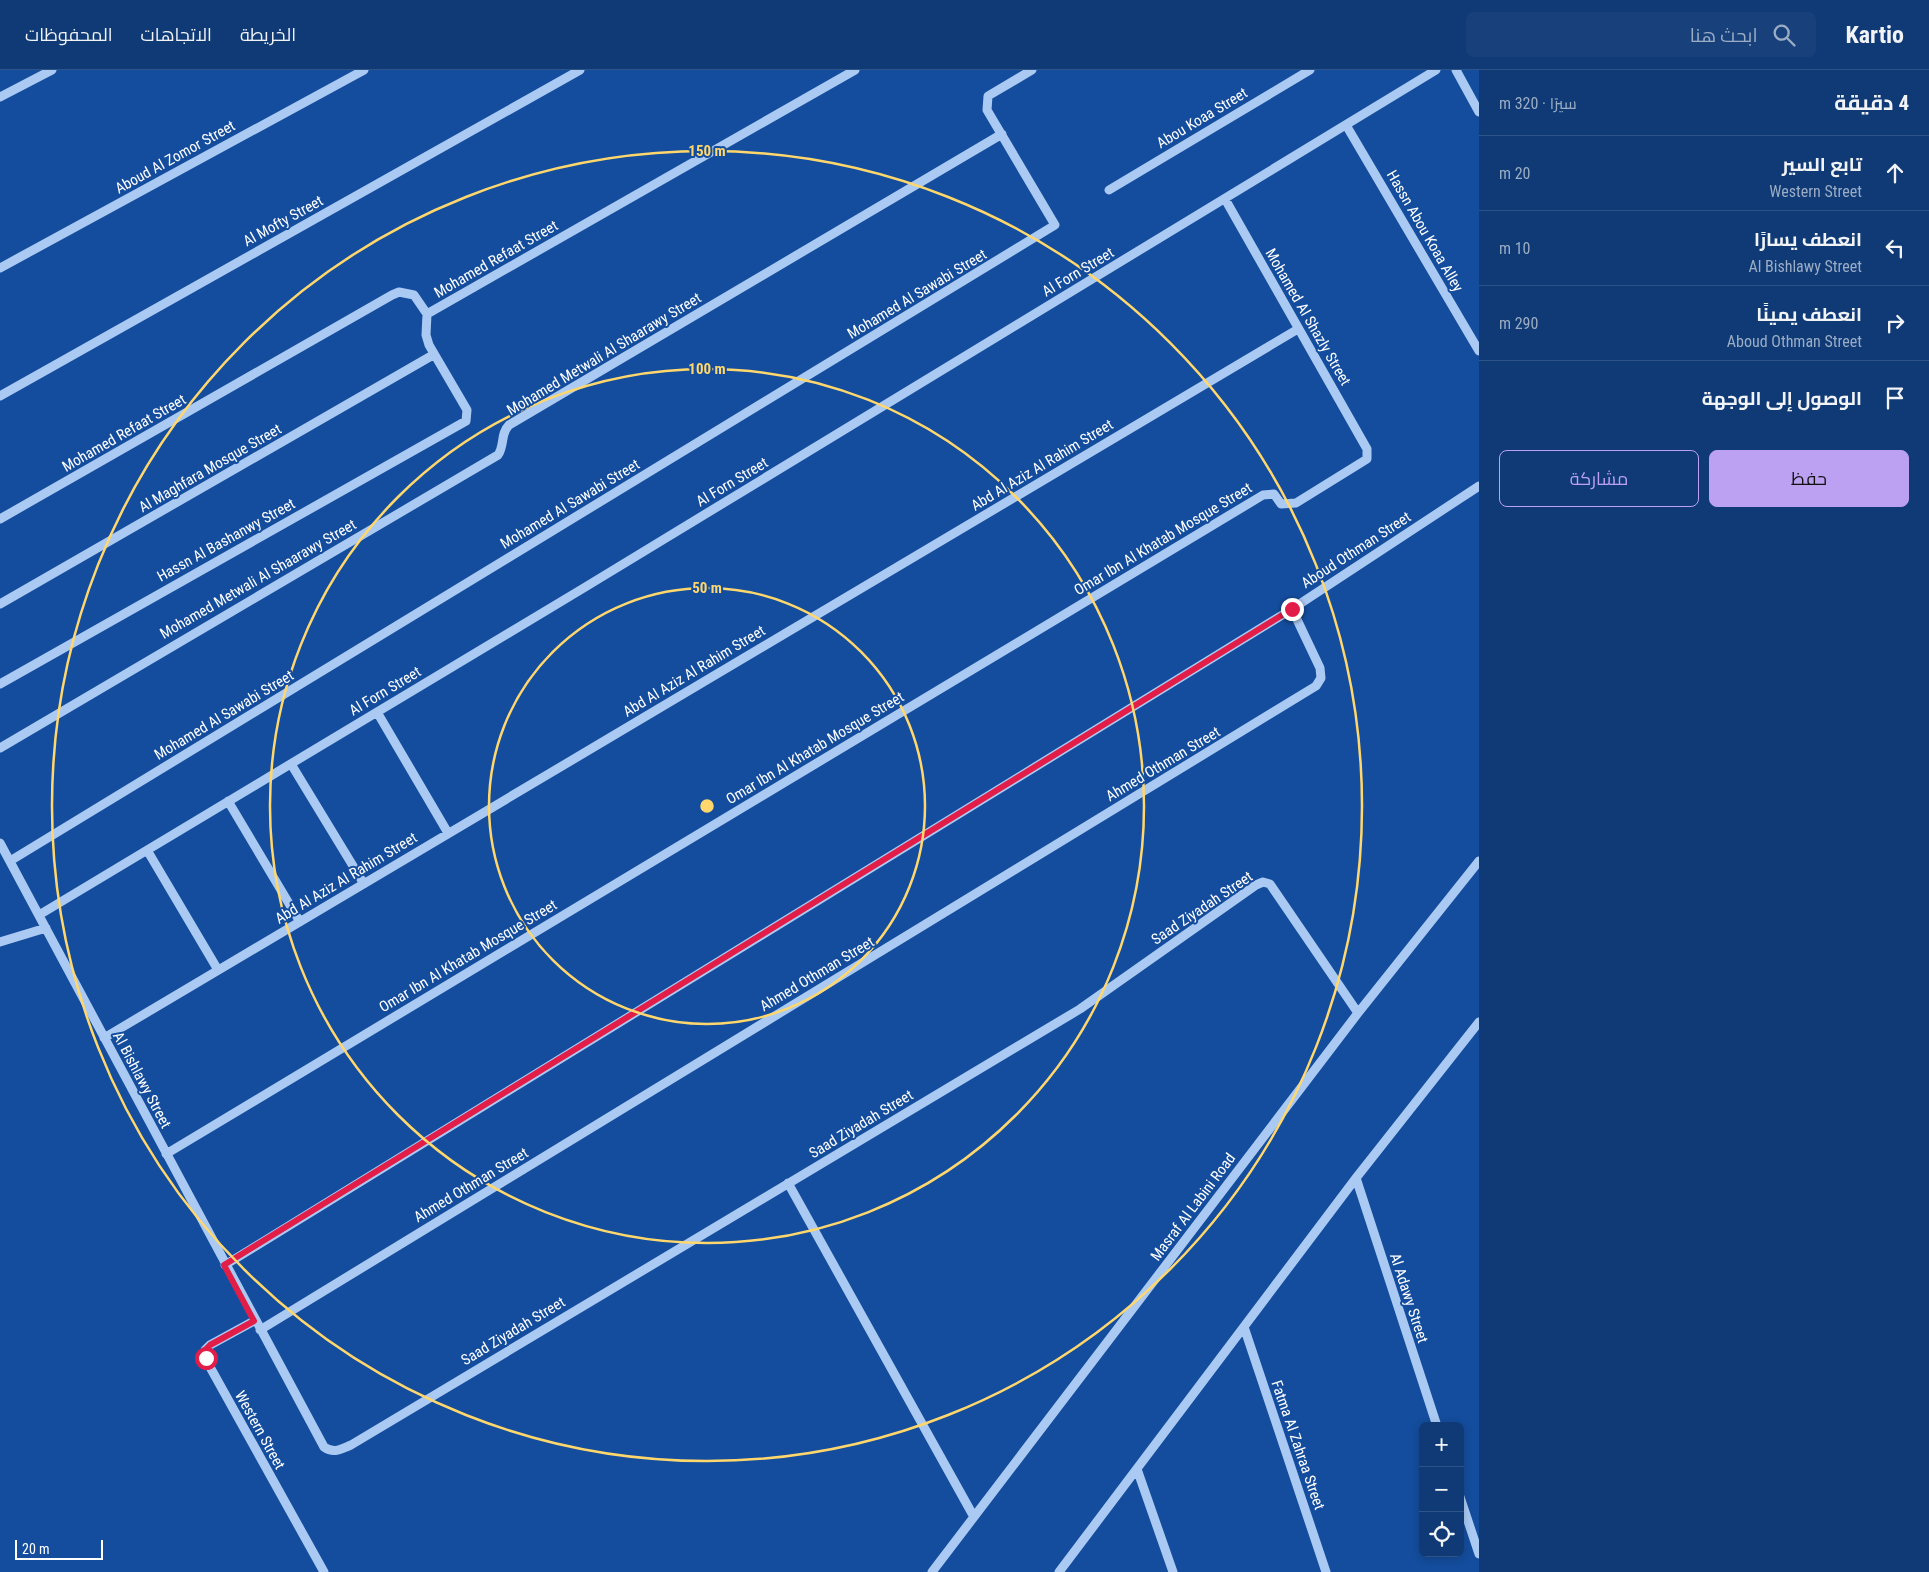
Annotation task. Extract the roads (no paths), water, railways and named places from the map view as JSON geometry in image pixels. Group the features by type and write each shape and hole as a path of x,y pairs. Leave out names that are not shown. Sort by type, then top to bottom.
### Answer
{"street":[{"path":"0,97 52,70"},
{"name":"Aboud Al Zomor Street","path":"0,268 364,70"},
{"name":"Al Mofty Street","path":"0,396 580,70"},
{"name":"Mohamed Refaat Street","path":"0,519 392,295 399,292 414,295 427,314 855,70"},
{"path":"1002,134 987,110 988,96 1032,70"},
{"name":"Abou Koaa Street","path":"1109,190 1310,70"},
{"name":"Al Forn Street","path":"39,915 1436,70"},
{"path":"1456,70 1479,112"},
{"name":"Hassn Abou Koaa Alley","path":"1346,125 1479,351"},
{"name":"Mohamed Metwali Al Shaarawy Street","path":"0,748 498,454 502,449 502,435 509,425 1002,134"},
{"name":"Mohamed Al Sawabi Street","path":"10,861 1051,228 1055,225 1054,220 1002,134"},
{"name":"Mohamed Al Shazly Street","path":"1225,199 1367,449"},
{"path":"427,314 426,335 433,355"},
{"name":"Abd Al Aziz Al Rahim Street","path":"104,1038 1298,329"},
{"name":"Hassn Al Bashanwy Street","path":"0,684 466,421 467,410 433,355"},
{"name":"Al Maghfara Mosque Street","path":"0,604 433,355"},
{"name":"Omar Ibn Al Khatab Mosque Street","path":"166,1154 1263,495 1274,494 1281,504 1296,503 1366,459 1367,449"},
{"name":"Aboud Othman Street","path":"224,1265 1292,609 1479,486"},
{"name":"Ahmed Othman Street","path":"260,1330 1316,686 1321,678 1320,668 1292,609"},
{"path":"377,712 448,833"},
{"path":"291,764 364,884"},
{"path":"228,801 300,922"},
{"name":"Al Bishlawy Street","path":"0,843 254,1321 324,1447"},
{"path":"147,850 218,970"},
{"name":"Masraf Al Labini Road","path":"932,1572 1358,1012 1479,861"},
{"name":"Saad Ziyadah Street","path":"324,1447 330,1451 338,1450 350,1444 1080,1009 1263,882 1270,884 1358,1012"},
{"path":"0,942 46,928"},
{"path":"1059,1572 1356,1178 1479,1022"},
{"name":"Al Adawy Street","path":"1356,1178 1436,1422"},
{"path":"788,1183 974,1518"},
{"name":"Western Street","path":"254,1321 210,1345 205,1350 206,1358 324,1572"},
{"name":"Fatma Al Zahraa Street","path":"1244,1327 1326,1572"},
{"path":"1137,1469 1173,1572"},
{"path":"1464,1509 1479,1554"}]}
